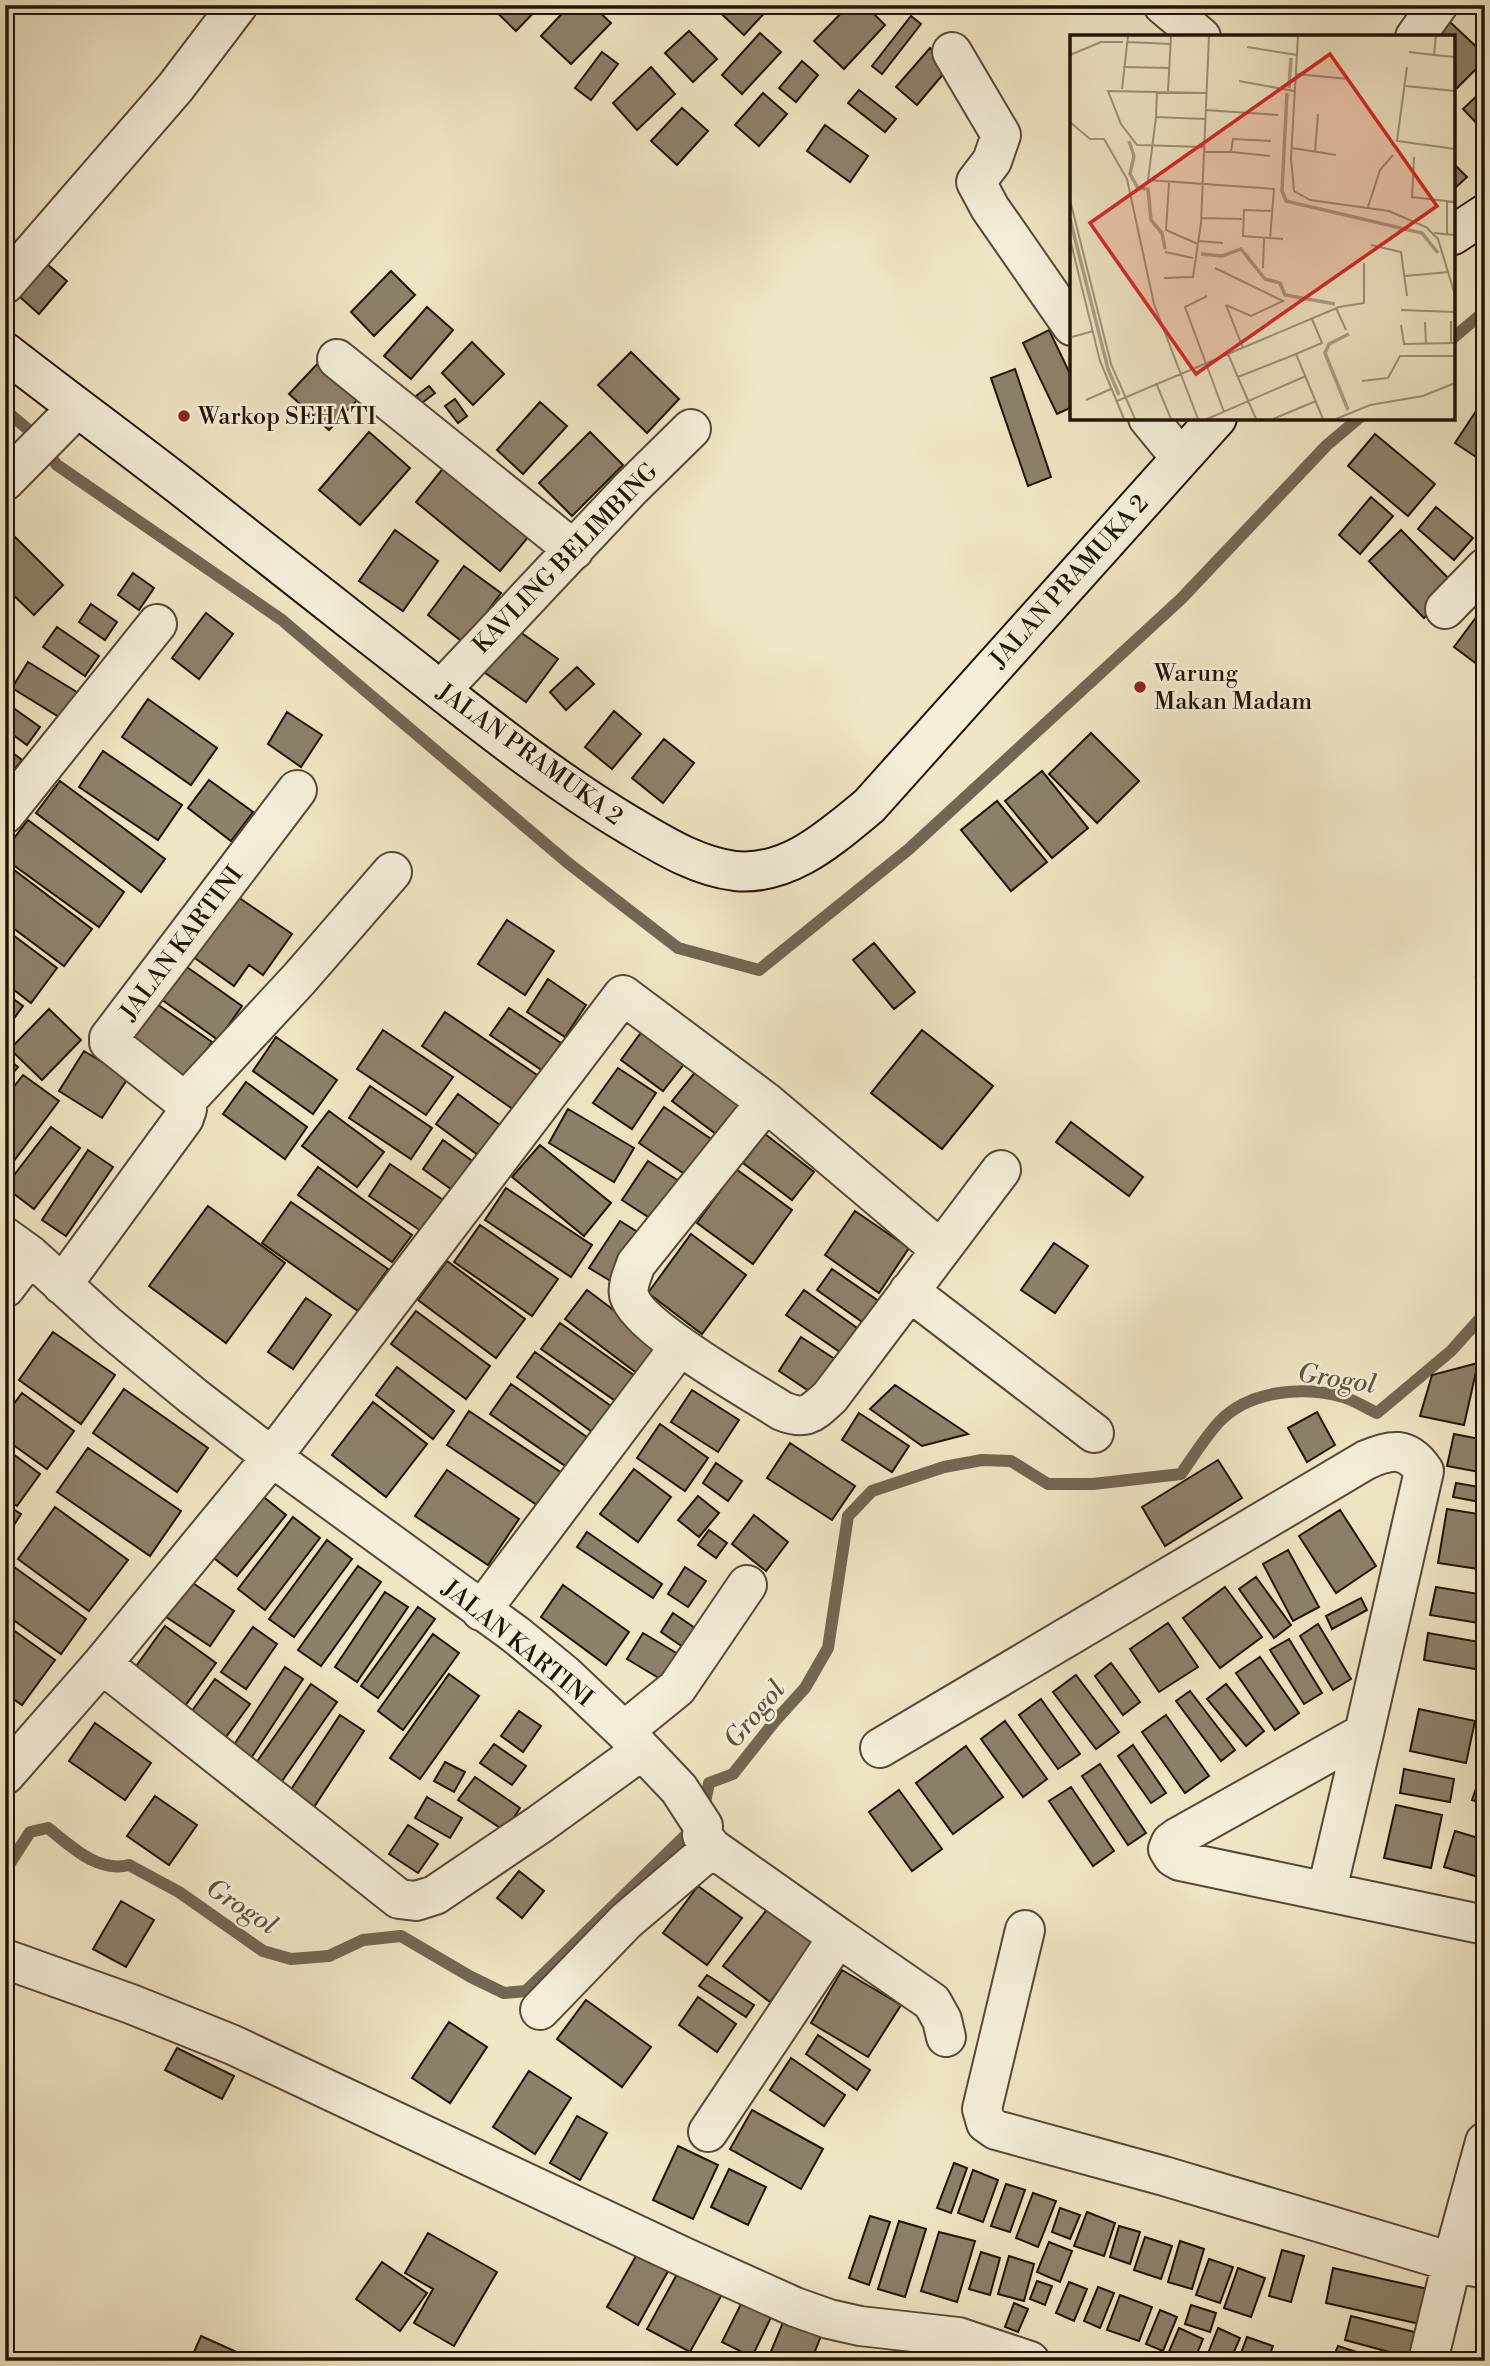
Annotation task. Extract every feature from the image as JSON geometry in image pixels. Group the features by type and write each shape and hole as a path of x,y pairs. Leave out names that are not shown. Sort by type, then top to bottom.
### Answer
{"street":[{"path":"5,284 175,88 238,5"},
{"path":"1163,5 1199,35"},
{"path":"1416,35 1438,5"},
{"path":"952,52 1001,135 992,162 976,182 990,208 1070,323"},
{"path":"1455,234 1485,214"},
{"name":"JALAN PRAMUKA 2","path":"5,352 40,445 181,486 458,671 503,739 578,794 674,851 709,866 736,871 766,871 796,860 832,837 869,806 1215,420"},
{"path":"337,359 574,550"},
{"path":"1150,420 1180,457"},
{"name":"KAVLING BELIMBING","path":"458,671 630,489 691,429"},
{"path":"1445,609 1485,568"},
{"path":"5,814 157,624"},
{"name":"JALAN KARTINI","path":"185,1102 109,1042 109,1038 297,790"},
{"path":"62,1284 184,1118 187,1109 185,1102 299,979 392,872"},
{"path":"5,1775 102,1664 272,1457 623,995 766,1102 941,1250"},
{"path":"766,1102 636,1264 628,1293 636,1309 680,1346 782,1411 798,1418 812,1413 831,1397 1001,1170"},
{"name":"JALAN KARTINI","path":"5,1288 18,1246 151,1363 272,1457 515,1634 557,1668 679,1789 705,1836"},
{"path":"909,1291 1094,1433"},
{"path":"481,1611 680,1346"},
{"path":"880,1748 1366,1460 1397,1451 1410,1455 1424,1471 1327,1890"},
{"path":"102,1664 399,1899 416,1901 435,1895 540,1824 633,1741 677,1688 747,1585"},
{"path":"1364,1732 1178,1837 1171,1842 1168,1849 1173,1857 1180,1861 1485,1925"},
{"path":"540,2010 705,1836 838,1937 932,2002 942,2020 946,2037"},
{"path":"1025,1930 982,2109 986,2123 996,2130 1164,2176 1468,2266"},
{"path":"708,2132 838,1937"},
{"path":"5,1959 131,2004 233,2045 795,2307 860,2326 958,2337 1030,2361"},
{"path":"1428,2361 1468,2266 1485,2142"}],"building":[{"path":"489,5 541,5 516,31"},
{"path":"570,5 592,5 611,23 571,64 541,36"},
{"path":"712,5 772,5 744,35"},
{"path":"849,5 865,5 885,25 844,69 814,41"},
{"path":"911,16 921,24 882,74 872,66"},
{"path":"1450,22 1485,55 1485,60 1455,90 1455,35 1437,35"},
{"path":"689,31 717,59 693,82 665,53"},
{"path":"760,33 781,52 742,94 722,75"},
{"path":"930,48 950,66 917,105 896,87"},
{"path":"602,52 618,64 591,100 575,88"},
{"path":"802,61 818,75 796,102 779,88"},
{"path":"651,67 675,94 637,130 613,103"},
{"path":"1485,88 1485,132 1463,109"},
{"path":"859,90 896,119 885,132 848,103"},
{"path":"763,93 787,114 759,146 735,125"},
{"path":"682,108 708,131 677,165 651,141"},
{"path":"825,125 868,156 850,182 807,151"},
{"path":"1455,165 1467,177 1455,188"},
{"path":"40,258 67,281 39,314 12,290"},
{"path":"391,271 415,295 374,336 351,312"},
{"path":"427,307 453,330 411,379 384,356"},
{"path":"1049,330 1070,374 1070,408 1057,414 1023,343"},
{"path":"472,342 504,374 473,405 442,373"},
{"path":"631,352 679,399 647,433 598,385"},
{"path":"321,360 360,397 329,430 289,394"},
{"path":"1015,369 1051,477 1028,486 991,378"},
{"path":"429,386 435,393 422,403 416,396"},
{"path":"455,399 467,416 458,423 445,406"},
{"path":"540,402 567,426 523,474 497,450"},
{"path":"1480,405 1485,408 1485,463 1455,443"},
{"path":"369,432 410,468 360,525 319,490"},
{"path":"590,432 623,465 572,516 539,483"},
{"path":"1375,434 1435,484 1408,516 1348,466"},
{"path":"449,461 534,530 500,571 416,502"},
{"path":"1371,497 1393,516 1360,554 1339,535"},
{"path":"1436,507 1473,538 1454,560 1418,529"},
{"path":"5,527 63,585 34,615 5,587"},
{"path":"395,530 438,561 403,611 359,581"},
{"path":"1401,530 1456,586 1424,618 1369,561"},
{"path":"464,566 501,593 464,643 428,615"},
{"path":"133,573 154,588 139,610 118,595"},
{"path":"91,604 117,622 105,640 79,622"},
{"path":"1480,612 1485,615 1485,670 1454,647"},
{"path":"206,613 233,634 199,679 172,658"},
{"path":"57,627 99,656 85,676 43,647"},
{"path":"516,629 558,659 526,702 484,672"},
{"path":"28,662 80,694 64,720 12,688"},
{"path":"577,667 594,684 566,710 550,692"},
{"path":"148,699 217,748 191,785 122,737"},
{"path":"5,702 40,727 27,745 5,729"},
{"path":"614,711 641,734 612,769 585,747"},
{"path":"287,712 322,735 301,767 268,744"},
{"path":"1091,733 1139,781 1097,823 1049,774"},
{"path":"664,739 694,763 663,803 632,778"},
{"path":"5,747 22,760 5,781"},
{"path":"103,751 182,805 158,840 79,787"},
{"path":"1042,771 1088,828 1052,858 1005,801"},
{"path":"209,780 253,812 231,841 188,808"},
{"path":"60,781 165,859 141,892 36,813"},
{"path":"997,801 1047,862 1011,891 961,830"},
{"path":"28,820 124,892 99,927 5,859 5,850"},
{"path":"5,863 92,929 64,966 5,922"},
{"path":"235,895 292,934 263,975 249,965 234,986 192,956"},
{"path":"507,920 554,951 525,995 478,964"},
{"path":"5,929 57,968 31,1003 5,983"},
{"path":"874,943 915,992 894,1009 853,960"},
{"path":"1485,964 1485,982 1476,976"},
{"path":"184,965 242,1006 218,1040 161,999"},
{"path":"548,979 586,1005 565,1037 527,1012"},
{"path":"5,993 23,1006 5,1031"},
{"path":"151,1000 212,1042 182,1084 122,1042"},
{"path":"509,1008 561,1043 543,1071 490,1035"},
{"path":"49,1009 81,1040 42,1080 10,1049"},
{"path":"445,1012 540,1077 517,1112 422,1046"},
{"path":"645,1027 688,1059 663,1091 621,1060"},
{"path":"383,1030 453,1077 426,1115 357,1069"},
{"path":"922,1030 993,1086 942,1149 871,1093"},
{"path":"276,1037 337,1080 313,1114 253,1071"},
{"path":"84,1051 128,1078 102,1118 59,1091"},
{"path":"5,1057 18,1067 5,1083"},
{"path":"618,1068 656,1093 632,1129 593,1103"},
{"path":"697,1070 748,1109 724,1140 672,1101"},
{"path":"23,1075 59,1101 10,1166 5,1162 5,1098"},
{"path":"246,1082 307,1127 285,1159 223,1114"},
{"path":"370,1086 432,1128 411,1159 349,1118"},
{"path":"458,1094 504,1128 482,1158 436,1124"},
{"path":"664,1107 720,1145 695,1181 639,1143"},
{"path":"568,1109 634,1148 614,1182 549,1143"},
{"path":"329,1111 384,1152 357,1187 302,1146"},
{"path":"1071,1122 1143,1177 1129,1196 1056,1142"},
{"path":"51,1127 80,1148 34,1209 5,1187"},
{"path":"765,1134 814,1172 792,1200 743,1163"},
{"path":"443,1140 478,1165 458,1194 423,1169"},
{"path":"540,1145 611,1203 584,1236 512,1177"},
{"path":"88,1150 113,1167 66,1236 42,1220"},
{"path":"648,1161 688,1187 662,1226 622,1200"},
{"path":"390,1164 449,1204 427,1235 369,1196"},
{"path":"318,1167 412,1235 392,1262 298,1195"},
{"path":"736,1169 792,1210 753,1264 697,1223"},
{"path":"506,1188 592,1245 571,1277 485,1220"},
{"path":"291,1202 388,1269 358,1311 262,1243"},
{"path":"208,1206 285,1263 226,1343 149,1286"},
{"path":"855,1211 909,1248 879,1293 825,1255"},
{"path":"620,1221 649,1239 619,1286 589,1268"},
{"path":"480,1225 558,1279 532,1316 454,1262"},
{"path":"691,1234 746,1275 702,1334 648,1293"},
{"path":"1054,1243 1088,1266 1055,1313 1021,1290"},
{"path":"447,1261 525,1319 496,1358 418,1300"},
{"path":"832,1269 883,1304 868,1326 817,1290"},
{"path":"587,1290 660,1345 638,1374 565,1319"},
{"path":"804,1290 860,1330 843,1354 786,1315"},
{"path":"306,1298 331,1315 293,1369 268,1352"},
{"path":"416,1311 490,1366 466,1399 391,1344"},
{"path":"560,1323 645,1383 627,1409 541,1349"},
{"path":"53,1332 115,1375 81,1424 19,1380"},
{"path":"801,1337 844,1365 821,1399 779,1371"},
{"path":"535,1352 618,1411 599,1437 517,1377"},
{"path":"1478,1363 1464,1425 1420,1416 1432,1375"},
{"path":"397,1367 454,1411 433,1439 376,1395"},
{"path":"511,1384 594,1442 574,1472 490,1414"},
{"path":"895,1385 968,1434 922,1446 870,1409"},
{"path":"124,1389 208,1448 177,1492 93,1433"},
{"path":"692,1390 739,1420 718,1452 671,1422"},
{"path":"22,1393 74,1431 47,1469 5,1439 5,1416"},
{"path":"373,1402 427,1444 386,1497 332,1455"},
{"path":"469,1411 562,1473 540,1507 447,1445"},
{"path":"1317,1412 1335,1445 1307,1462 1288,1428"},
{"path":"859,1413 909,1446 892,1472 842,1440"},
{"path":"660,1424 708,1458 685,1491 637,1458"},
{"path":"1454,1434 1485,1440 1485,1473 1447,1466"},
{"path":"790,1443 855,1486 832,1520 767,1478"},
{"path":"5,1448 40,1474 17,1506 5,1498"},
{"path":"88,1448 181,1511 150,1556 57,1492"},
{"path":"1218,1460 1242,1498 1165,1546 1142,1507"},
{"path":"716,1463 742,1481 728,1501 703,1483"},
{"path":"634,1469 671,1497 638,1542 600,1514"},
{"path":"447,1470 519,1519 488,1565 415,1516"},
{"path":"1456,1483 1485,1488 1485,1503 1453,1497"},
{"path":"260,1494 286,1515 237,1576 210,1555"},
{"path":"698,1496 719,1513 699,1537 678,1520"},
{"path":"5,1504 21,1514 5,1539"},
{"path":"55,1507 128,1560 89,1611 18,1559"},
{"path":"1447,1509 1485,1515 1485,1570 1438,1563"},
{"path":"1340,1510 1376,1566 1336,1593 1299,1536"},
{"path":"754,1515 788,1542 766,1571 732,1544"},
{"path":"293,1517 320,1538 265,1610 238,1589"},
{"path":"709,1530 727,1543 716,1558 698,1545"},
{"path":"587,1532 662,1584 653,1598 577,1547"},
{"path":"327,1540 352,1559 294,1637 269,1619"},
{"path":"1288,1550 1319,1607 1293,1621 1263,1564"},
{"path":"10,1564 86,1619 61,1654 5,1614 5,1570"},
{"path":"358,1566 381,1582 321,1666 298,1650"},
{"path":"685,1567 706,1581 688,1607 668,1594"},
{"path":"178,1573 234,1611 210,1646 154,1609"},
{"path":"1256,1577 1291,1625 1274,1638 1239,1589"},
{"path":"563,1585 629,1632 606,1665 541,1617"},
{"path":"1225,1587 1262,1637 1220,1668 1183,1618"},
{"path":"1436,1587 1485,1595 1485,1624 1430,1615"},
{"path":"385,1592 408,1607 357,1682 335,1667"},
{"path":"1361,1598 1367,1610 1332,1629 1326,1616"},
{"path":"418,1607 435,1619 378,1698 361,1686"},
{"path":"673,1613 698,1630 686,1649 661,1632"},
{"path":"1168,1623 1198,1667 1159,1692 1130,1649"},
{"path":"5,1624 55,1660 22,1705 5,1693"},
{"path":"1318,1624 1351,1679 1333,1690 1300,1636"},
{"path":"165,1626 216,1663 180,1713 129,1676"},
{"path":"253,1627 277,1644 246,1689 221,1672"},
{"path":"643,1633 678,1654 662,1680 627,1659"},
{"path":"1428,1633 1485,1643 1481,1670 1424,1660"},
{"path":"433,1634 459,1653 403,1730 378,1711"},
{"path":"1289,1639 1322,1693 1304,1704 1270,1650"},
{"path":"1260,1657 1299,1713 1275,1730 1236,1673"},
{"path":"1111,1663 1140,1702 1123,1715 1095,1676"},
{"path":"285,1667 303,1679 244,1769 226,1757"},
{"path":"449,1674 479,1696 420,1779 390,1758"},
{"path":"1076,1675 1119,1732 1096,1749 1053,1692"},
{"path":"215,1679 250,1704 218,1748 184,1722"},
{"path":"311,1684 337,1702 280,1784 254,1766"},
{"path":"1226,1684 1264,1731 1246,1746 1207,1699"},
{"path":"1190,1691 1235,1750 1221,1761 1176,1701"},
{"path":"1041,1699 1080,1754 1058,1769 1019,1715"},
{"path":"1419,1709 1475,1721 1466,1763 1410,1751"},
{"path":"519,1711 541,1726 523,1752 501,1736"},
{"path":"340,1715 364,1731 314,1807 290,1791"},
{"path":"1166,1715 1209,1776 1185,1793 1142,1732"},
{"path":"1005,1721 1047,1779 1023,1797 981,1739"},
{"path":"95,1723 151,1763 125,1800 69,1761"},
{"path":"494,1744 526,1766 512,1785 480,1763"},
{"path":"1133,1745 1166,1793 1151,1803 1118,1756"},
{"path":"966,1746 1003,1797 953,1834 916,1783"},
{"path":"445,1762 465,1772 454,1792 434,1781"},
{"path":"1485,1762 1485,1804 1472,1800"},
{"path":"1100,1764 1146,1833 1128,1845 1082,1776"},
{"path":"1404,1769 1454,1779 1450,1802 1400,1793"},
{"path":"475,1777 520,1808 505,1831 458,1800"},
{"path":"1071,1787 1114,1851 1093,1866 1049,1801"},
{"path":"899,1790 942,1849 912,1871 869,1812"},
{"path":"155,1796 197,1825 169,1865 127,1836"},
{"path":"427,1797 462,1818 450,1838 415,1818"},
{"path":"1396,1805 1442,1815 1431,1868 1384,1858"},
{"path":"408,1825 438,1844 418,1873 389,1854"},
{"path":"1455,1831 1485,1840 1485,1879 1444,1867"},
{"path":"519,1871 544,1891 522,1918 497,1898"},
{"path":"698,1886 742,1918 707,1965 663,1933"},
{"path":"121,1901 154,1920 126,1967 93,1949"},
{"path":"769,1907 815,1943 770,2002 723,1966"},
{"path":"842,1970 901,2005 868,2057 811,2023"},
{"path":"707,1975 754,2005 746,2017 699,1986"},
{"path":"698,1997 736,2024 717,2052 679,2025"},
{"path":"586,2000 651,2047 622,2087 557,2039"},
{"path":"449,2022 487,2047 450,2103 412,2078"},
{"path":"818,2035 870,2070 857,2090 806,2054"},
{"path":"177,2048 234,2076 222,2099 165,2070"},
{"path":"791,2058 845,2095 824,2126 770,2090"},
{"path":"529,2071 571,2098 535,2154 493,2127"},
{"path":"752,2110 823,2149 801,2189 730,2149"},
{"path":"577,2116 607,2133 580,2180 550,2163"},
{"path":"678,2146 718,2165 693,2219 653,2200"},
{"path":"954,2163 967,2168 951,2213 937,2208"},
{"path":"729,2169 766,2187 748,2225 711,2207"},
{"path":"973,2170 998,2180 983,2222 958,2213"},
{"path":"1006,2184 1025,2190 1010,2232 991,2226"},
{"path":"1033,2193 1056,2201 1038,2247 1016,2238"},
{"path":"1060,2208 1080,2215 1070,2239 1052,2232"},
{"path":"1087,2212 1115,2223 1104,2256 1074,2246"},
{"path":"870,2216 890,2222 869,2285 849,2278"},
{"path":"899,2221 926,2229 905,2297 878,2289"},
{"path":"1119,2226 1140,2232 1130,2264 1110,2257"},
{"path":"939,2232 975,2241 957,2302 921,2291"},
{"path":"428,2233 497,2272 454,2346 414,2323 433,2289 405,2273"},
{"path":"1145,2237 1172,2246 1161,2279 1134,2270"},
{"path":"645,2240 676,2257 638,2325 607,2307"},
{"path":"1180,2241 1204,2249 1192,2289 1168,2282"},
{"path":"1049,2242 1072,2251 1060,2282 1037,2272"},
{"path":"1282,2250 1304,2256 1291,2302 1269,2296"},
{"path":"981,2252 1000,2258 990,2295 969,2289"},
{"path":"1009,2256 1034,2264 1024,2301 998,2294"},
{"path":"1209,2259 1233,2267 1220,2303 1196,2295"},
{"path":"382,2262 427,2293 400,2331 356,2299"},
{"path":"682,2265 725,2289 690,2352 647,2329"},
{"path":"1238,2268 1265,2278 1251,2317 1224,2308"},
{"path":"1333,2268 1428,2289 1420,2324 1326,2303"},
{"path":"1037,2281 1052,2286 1045,2305 1030,2299"},
{"path":"1069,2282 1087,2289 1074,2321 1056,2313"},
{"path":"1098,2287 1114,2293 1100,2328 1084,2321"},
{"path":"747,2292 776,2307 752,2357 722,2342"},
{"path":"1120,2295 1152,2307 1139,2341 1107,2330"},
{"path":"1014,2303 1028,2309 1018,2332 1005,2327"},
{"path":"1191,2305 1216,2313 1210,2332 1185,2324"},
{"path":"1160,2310 1177,2317 1163,2351 1146,2344"},
{"path":"1351,2316 1422,2334 1415,2359 1345,2340"},
{"path":"784,2320 821,2336 811,2361 767,2361"},
{"path":"1179,2328 1203,2339 1194,2361 1183,2361 1168,2354"},
{"path":"1218,2328 1240,2338 1230,2361 1205,2361"},
{"path":"201,2336 257,2361 190,2361"},
{"path":"1247,2337 1273,2346 1267,2361 1238,2361"},
{"path":"1338,2346 1375,2358 1374,2361 1332,2361"}],"waterway":[{"path":"1455,336 1485,311"},
{"path":"5,410 30,431 57,465 282,620 568,863 678,948 759,970 909,849 1181,599 1327,445 1357,420"},
{"name":"Grogol","path":"703,1812 709,1783 733,1774 805,1688 828,1648 848,1516 872,1491 944,1467 982,1460 1011,1461 1048,1484 1093,1484 1181,1474 1220,1421 1232,1411 1262,1397 1294,1392 1327,1394 1347,1398 1377,1413 1451,1351 1485,1313"},
{"name":"Grogol","path":"5,1871 30,1832 48,1828 95,1862 129,1865 179,1892 263,1951 291,1959 329,1956 363,1940 401,1936 504,1993 526,1991 694,1827"}],"place":[{"name":"Warkop SEHATI","path":"184,416"},
{"name":"Warung Makan Madam","path":"1140,687"}]}
